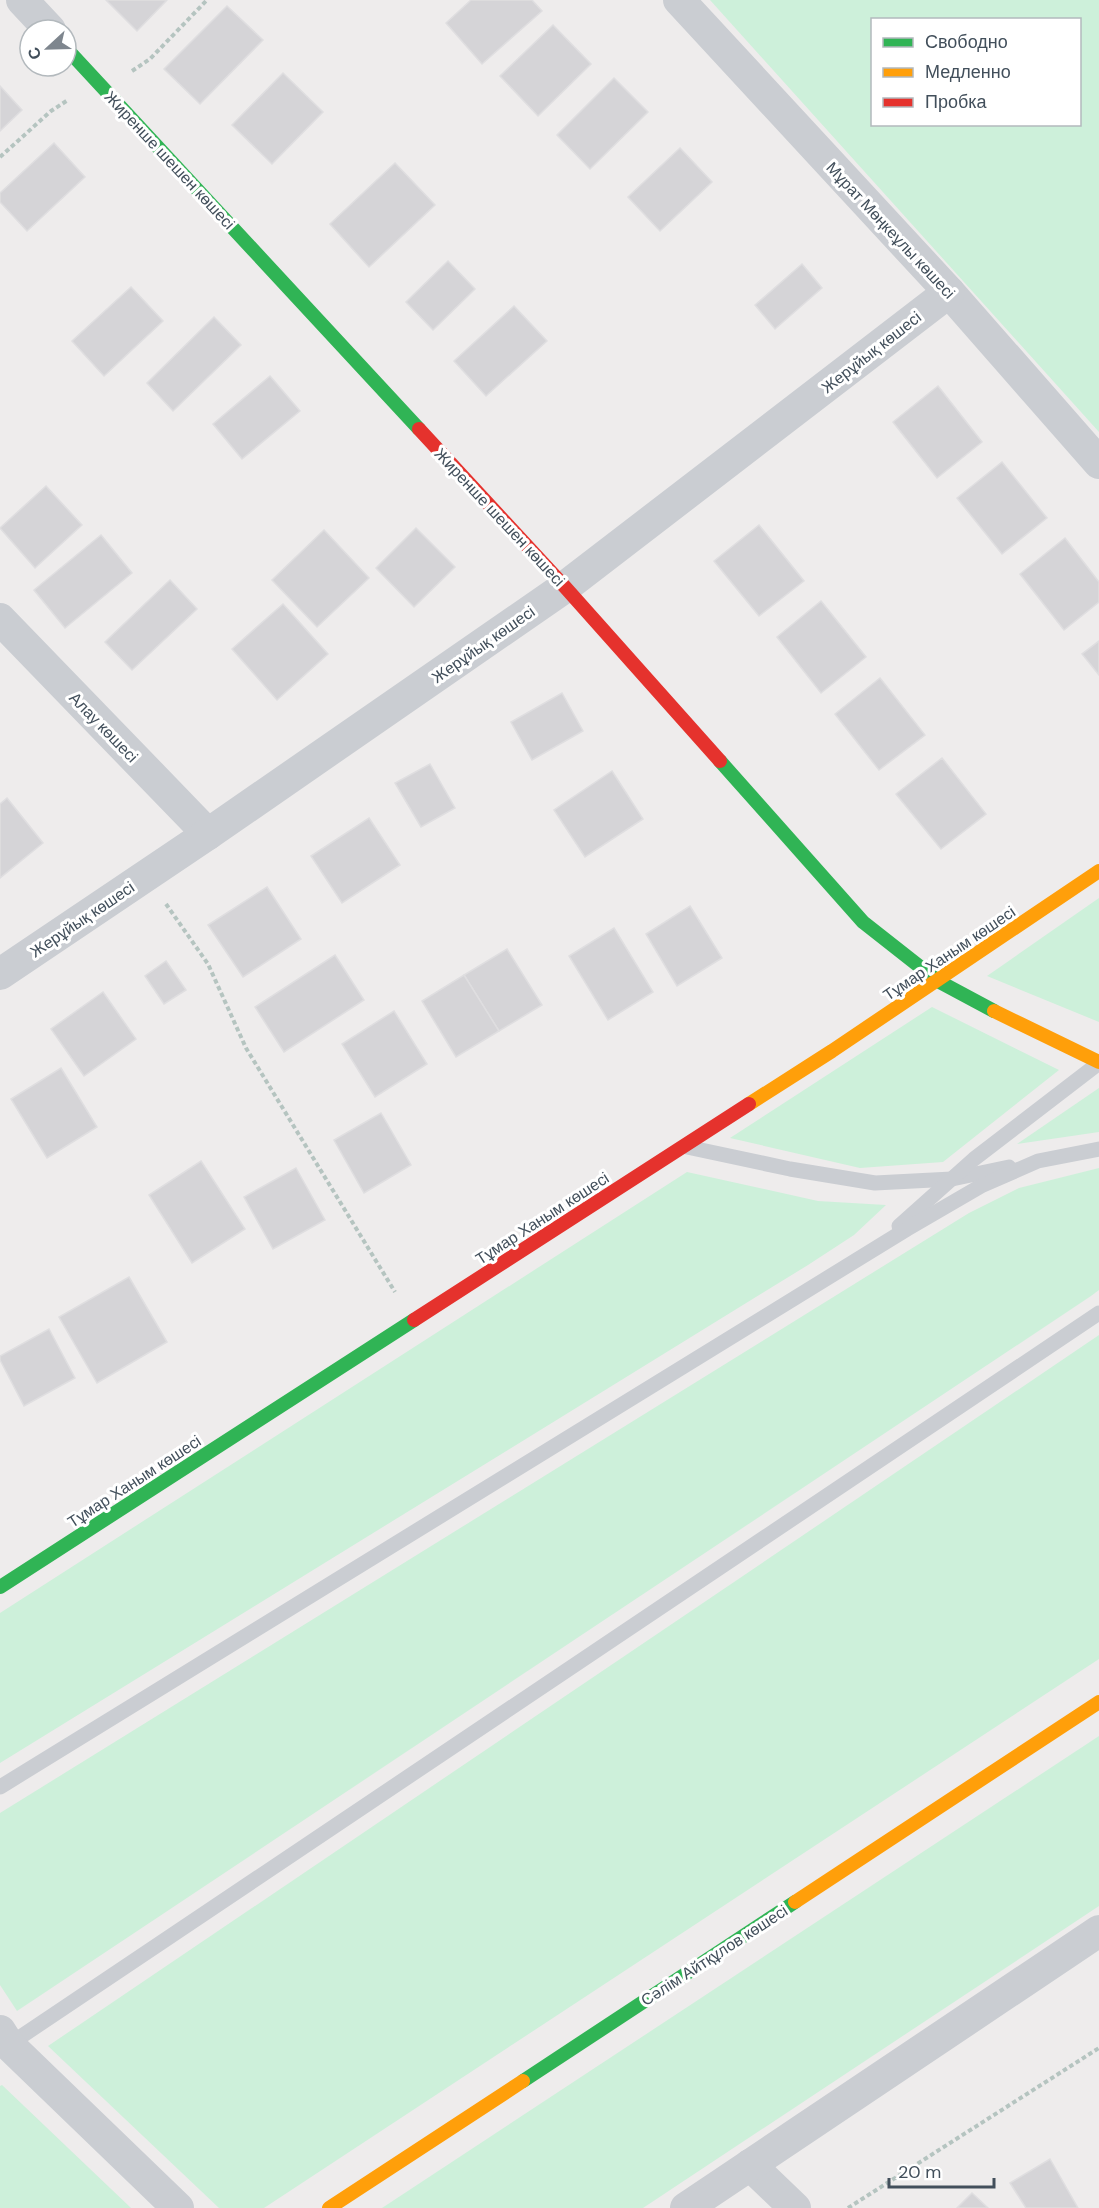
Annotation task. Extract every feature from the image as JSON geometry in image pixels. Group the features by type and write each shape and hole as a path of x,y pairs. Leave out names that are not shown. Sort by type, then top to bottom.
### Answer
{"main road":[{"name":"Жиренше шешен көшесі","path":"78,61 565,587 863,922 938,981 1099,1062"},
{"name":"Тұмар Ханым көшесі","path":"0,1587 938,981 1099,871"},
{"name":"Сәлім Айтқұлов көшесі","path":"329,2208 1099,1702"}],"street":[{"path":"22,0 39,18"},
{"name":"Мұрат Мөңкеұлы көшесі","path":"679,0 949,292 1099,463"},
{"name":"Жерұйық көшесі","path":"0,974 208,834 565,587 949,292"},
{"name":"Алау көшесі","path":"0,619 208,834"},
{"path":"686,2208 1099,1931"},
{"path":"3,2043 178,2208"},
{"path":"750,2165 795,2208"}],"lane":[{"path":"870,1251 952,1179 1099,1062"},
{"path":"684,1146 790,1169 875,1183 952,1179 1099,1149"},
{"path":"0,1787 870,1251 981,1186 1038,1161"},
{"path":"3,2043 1099,1313"}],"path":[{"path":"146,876 208,964 246,1048 413,1321"},
{"path":"848,2208 1099,2048"}],"green space":[{"path":"710,0 1099,0 1099,432"},
{"path":"1099,898 1099,1022 987,976"},
{"path":"932,1007 1059,1070 943,1162 860,1168 730,1138"},
{"path":"1099,1088 1099,1132 1017,1144"},
{"path":"1099,1168 1099,1290 17,2011 0,1985 0,1813 969,1213 1019,1188"},
{"path":"687,1172 818,1201 886,1205 854,1235 808,1265 0,1763 0,1613"},
{"path":"1099,1335 1099,1659 264,2208 219,2208 48,2046"},
{"path":"1099,1736 1099,1906 643,2208 382,2208"},
{"path":"2,2085 131,2208 0,2208 0,2086"}],"building":[{"path":"106,0 167,0 137,31"},
{"path":"471,0 532,0 542,11 482,64 446,23"},
{"path":"227,6 263,40 200,104 164,69"},
{"path":"553,25 591,64 538,116 500,76"},
{"path":"283,73 323,112 272,164 232,125"},
{"path":"614,78 648,112 590,169 557,135"},
{"path":"0,86 22,110 0,131"},
{"path":"54,143 85,177 27,231 0,202 0,193"},
{"path":"680,148 712,182 660,231 628,197"},
{"path":"395,163 435,205 369,267 330,224"},
{"path":"448,261 475,289 433,330 406,302"},
{"path":"802,264 822,288 775,329 755,305"},
{"path":"131,287 163,321 104,376 72,341"},
{"path":"514,306 547,341 486,396 454,361"},
{"path":"214,317 241,345 173,411 147,383"},
{"path":"270,376 300,411 242,459 213,424"},
{"path":"938,386 982,442 937,478 893,422"},
{"path":"1002,462 1047,518 1002,554 957,498"},
{"path":"46,486 82,525 35,568 0,528"},
{"path":"759,525 804,581 759,616 714,561"},
{"path":"416,528 455,567 414,607 376,568"},
{"path":"324,530 369,578 317,627 272,580"},
{"path":"101,535 132,573 65,628 34,590"},
{"path":"1065,538 1099,582 1099,602 1064,630 1020,574"},
{"path":"170,580 197,609 132,670 105,642"},
{"path":"821,601 866,657 821,693 777,637"},
{"path":"283,604 328,654 277,700 232,649"},
{"path":"1099,641 1099,675 1082,654"},
{"path":"880,678 925,735 879,770 835,714"},
{"path":"562,693 583,731 532,760 511,722"},
{"path":"942,758 986,814 941,849 896,794"},
{"path":"430,764 455,808 421,827 395,783"},
{"path":"612,771 643,819 585,857 554,810"},
{"path":"7,798 43,843 0,878 0,804"},
{"path":"369,818 400,865 342,903 311,856"},
{"path":"267,887 301,939 243,977 208,925"},
{"path":"690,906 722,958 677,986 646,934"},
{"path":"614,928 653,992 608,1020 569,956"},
{"path":"507,949 542,1005 499,1031 464,975"},
{"path":"335,955 364,1000 284,1052 255,1007"},
{"path":"166,961 186,990 164,1004 145,976"},
{"path":"464,975 499,1031 456,1057 422,1001"},
{"path":"103,992 136,1039 84,1076 51,1029"},
{"path":"394,1011 427,1064 375,1097 342,1044"},
{"path":"61,1068 97,1127 47,1158 11,1099"},
{"path":"381,1113 411,1165 364,1193 334,1140"},
{"path":"201,1161 245,1229 192,1263 149,1195"},
{"path":"296,1168 325,1220 273,1249 244,1197"},
{"path":"129,1277 167,1342 97,1383 59,1317"},
{"path":"49,1329 75,1378 24,1406 0,1356"},
{"path":"1050,2159 1078,2208 1026,2208 1010,2183"},
{"path":"972,2193 988,2208 957,2208"}],"traffic: fast":[{"path":"78,61 419,429"},
{"path":"720,761 863,922 938,981 994,1011"},
{"path":"0,1587 414,1320"},
{"path":"523,2081 795,1902"}],"traffic: slow":[{"path":"749,1104 832,1051 1099,871"},
{"path":"994,1011 1099,1062"},
{"path":"795,1902 1099,1702"},
{"path":"329,2208 523,2081"}],"traffic: jam":[{"path":"419,429 565,587 720,761"},
{"path":"414,1320 749,1104"}]}
